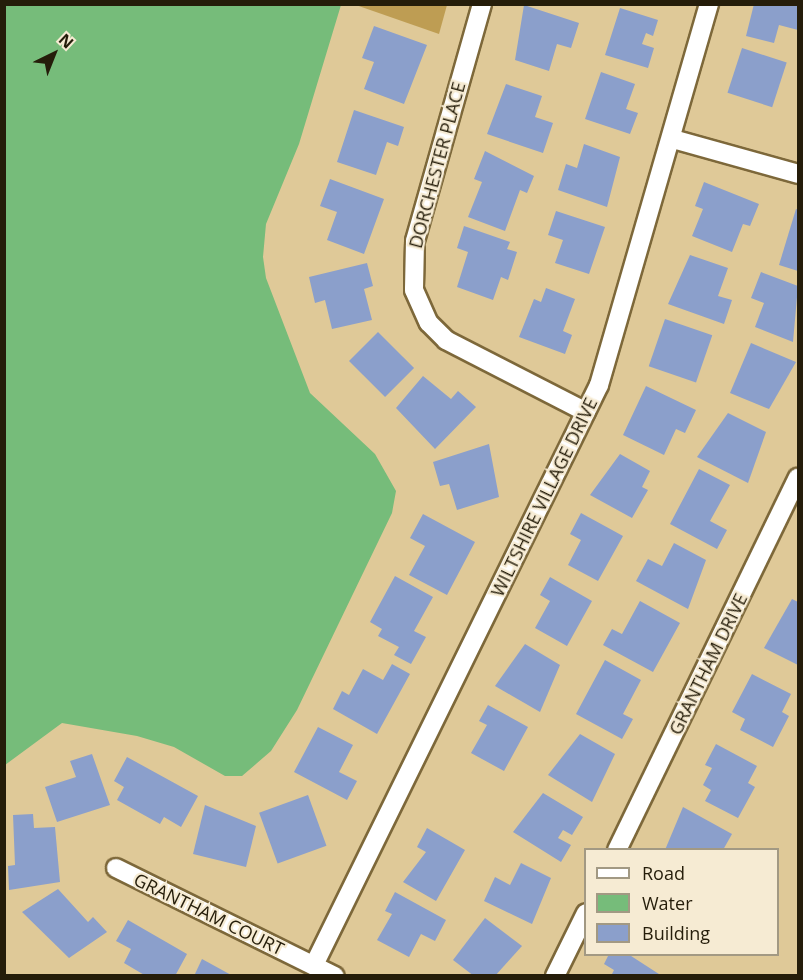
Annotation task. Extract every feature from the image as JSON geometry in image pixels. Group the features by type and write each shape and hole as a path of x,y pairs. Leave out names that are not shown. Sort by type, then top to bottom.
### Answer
{"street":[{"name":"DORCHESTER PLACE","path":"482,4 415,241 414,290 429,323 451,344 586,412"},
{"name":"WILTSHIRE VILLAGE DRIVE","path":"314,965 586,412 616,340 673,139 708,4"},
{"path":"673,139 798,174"},
{"name":"GRANTHAM DRIVE","path":"617,848 798,478"},
{"name":"GRANTHAM COURT","path":"116,868 335,975"},
{"path":"555,975 584,915"}],"shaded area":[{"path":"353,4 447,4 447,5 439,34"}],"water":[{"path":"5,4 341,5 299,144 266,224 263,257 266,278 310,393 375,454 396,491 392,513 297,710 271,751 242,776 225,776 174,747 137,736 62,723 5,765"}],"building":[{"path":"754,4 798,4 798,30 779,25 774,43 746,36"},
{"path":"524,5 579,23 571,48 557,44 549,71 515,60"},
{"path":"620,8 658,20 653,36 646,33 642,44 654,48 648,68 605,55"},
{"path":"374,26 427,45 404,104 364,89 374,62 362,58"},
{"path":"742,48 787,63 772,107 727,93"},
{"path":"601,72 635,84 626,109 638,113 630,134 585,119"},
{"path":"506,84 542,96 535,117 553,123 543,153 487,134"},
{"path":"354,110 404,127 398,146 387,142 376,175 337,162"},
{"path":"584,144 620,157 607,207 558,190 566,164 577,168"},
{"path":"485,151 534,176 527,193 520,190 505,231 468,217 482,182 474,179"},
{"path":"330,179 384,199 364,254 327,240 337,212 320,206"},
{"path":"704,182 759,204 750,226 743,224 732,252 692,236 703,209 695,206"},
{"path":"796,209 798,210 798,271 779,265"},
{"path":"556,211 605,227 589,274 555,263 563,240 548,235"},
{"path":"464,226 510,242 507,249 517,252 508,280 501,277 493,300 457,287 468,252 457,248"},
{"path":"690,255 728,268 718,296 732,300 724,324 668,304"},
{"path":"367,263 373,286 364,289 372,320 332,329 325,300 315,303 309,277"},
{"path":"761,272 798,286 793,342 755,327 764,303 751,298"},
{"path":"546,288 575,299 563,331 572,335 565,354 519,337 534,299 541,302"},
{"path":"665,319 712,335 696,383 649,366"},
{"path":"378,332 414,368 385,397 349,361"},
{"path":"751,343 796,362 769,409 730,393"},
{"path":"423,376 451,399 458,391 476,407 435,449 396,408"},
{"path":"646,386 696,410 685,433 676,429 664,455 623,435"},
{"path":"728,413 766,432 748,483 697,457"},
{"path":"489,444 499,497 457,510 449,484 440,486 433,462"},
{"path":"620,454 650,471 642,487 648,490 632,518 590,495"},
{"path":"699,469 730,485 710,521 727,530 717,549 670,524"},
{"path":"581,513 623,536 598,581 568,565 581,540 570,534"},
{"path":"423,514 475,542 447,595 409,575 425,546 410,538"},
{"path":"674,543 706,560 688,609 636,581 648,559 662,566"},
{"path":"395,576 433,597 414,631 426,637 411,664 394,655 399,647 378,636 382,629 370,622"},
{"path":"550,577 592,601 567,646 535,628 550,601 540,595"},
{"path":"792,599 798,602 798,665 764,648"},
{"path":"640,601 680,623 653,672 603,645 612,629 622,634"},
{"path":"525,644 560,665 540,712 495,686"},
{"path":"605,660 641,680 623,714 633,719 622,739 576,714"},
{"path":"392,664 410,674 377,734 333,709 342,691 349,695 363,669 383,680"},
{"path":"752,674 791,694 782,712 789,716 773,747 740,730 745,719 732,712"},
{"path":"488,705 528,727 504,771 471,753 487,725 479,721"},
{"path":"318,727 353,745 339,772 357,781 347,800 294,772"},
{"path":"580,734 615,754 592,802 548,775"},
{"path":"716,744 757,766 748,783 755,787 738,818 705,801 711,790 703,785 712,768 705,765"},
{"path":"92,754 110,805 57,822 45,787 76,777 70,761"},
{"path":"127,757 198,796 181,827 164,817 160,824 117,800 124,787 114,781"},
{"path":"543,793 583,817 572,835 563,830 558,838 571,845 561,862 513,832"},
{"path":"308,795 326,846 278,864 259,813"},
{"path":"205,805 256,826 246,867 193,854"},
{"path":"683,807 732,834 724,848 666,848"},
{"path":"33,814 34,828 55,827 60,882 9,890 8,866 15,865 13,815"},
{"path":"427,828 465,850 436,901 403,882 426,852 417,847"},
{"path":"521,863 551,878 532,924 484,901 495,877 510,885"},
{"path":"58,889 88,922 93,917 107,932 69,958 22,912"},
{"path":"395,892 446,920 435,941 421,934 409,957 377,940 392,914 385,911"},
{"path":"485,918 522,946 495,976 474,976 453,960"},
{"path":"128,920 187,954 175,976 146,976 124,963 131,949 116,941"},
{"path":"608,956 631,956 662,976 611,976 614,970 604,964"},
{"path":"202,959 233,976 194,976"}]}
